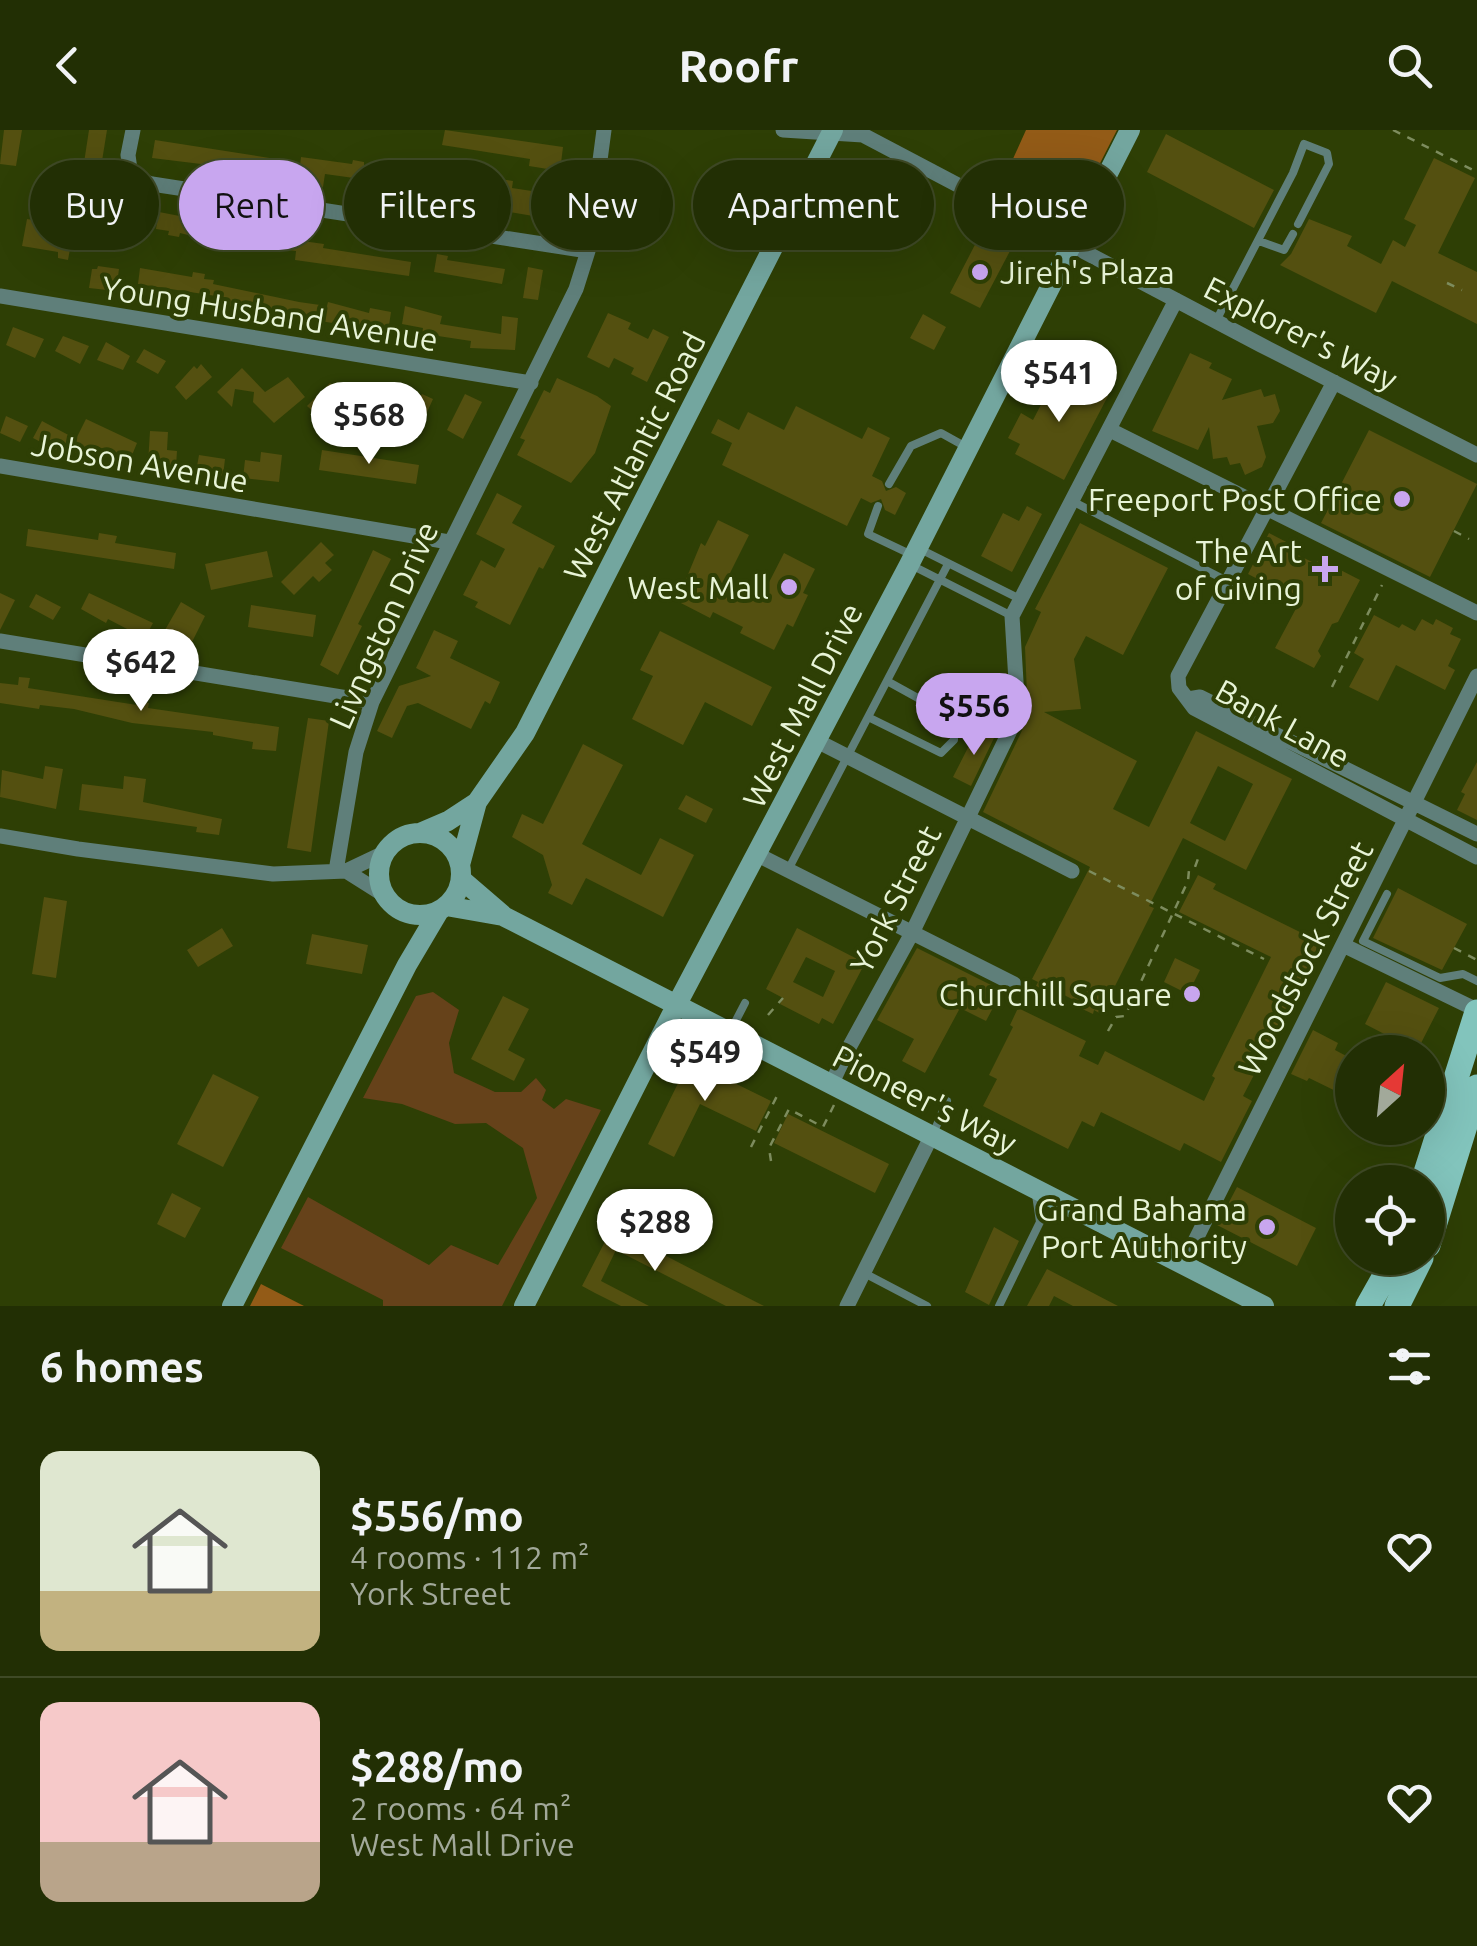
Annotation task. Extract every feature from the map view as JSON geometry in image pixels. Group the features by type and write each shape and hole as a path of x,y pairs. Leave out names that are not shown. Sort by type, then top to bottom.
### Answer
{"main road":[{"name":"West Mall Drive","path":"1114,160 1130,130"},
{"name":"West Atlantic Road","path":"420,834 476,802 534,718 833,131"},
{"name":"West Mall Drive","path":"524,1306 676,1006 914,556 1068,250"},
{"name":"West Atlantic Road","path":"461,872 476,802"},
{"path":"232,1306 406,965 456,894 461,872 446,842 420,834 407,836 386,852 380,866 380,881 404,923 406,965"},
{"name":"Pioneer's Way","path":"461,872 506,916 1264,1306"},
{"path":"389,901 408,914 424,916 443,909"},
{"name":"Pioneer's Way","path":"443,909 506,916"},
{"path":"1428,1165 1477,1011"},
{"path":"1445,1190 1477,1088"},
{"path":"1368,1306 1385,1275"},
{"path":"1397,1306 1412,1275"}],"street":[{"path":"132,130 128,156 131,177 152,184 588,251"},
{"name":"Livngston Drive","path":"341,871 356,752 372,702 576,288 588,251 604,130"},
{"name":"Explorer's Way","path":"783,130 863,135 954,183"},
{"name":"Explorer's Way","path":"1082,250 1477,455"},
{"name":"Young Husband Avenue","path":"0,296 531,384"},
{"path":"1012,616 1176,300"},
{"path":"1188,699 1178,676 1334,382"},
{"path":"1110,430 1477,613"},
{"name":"Jobson Avenue","path":"0,466 449,542"},
{"name":"York Street","path":"837,1088 846,1052 912,932 1018,714 1012,616"},
{"path":"0,641 372,702"},
{"name":"Woodstock Street","path":"1183,1265 1477,676"},
{"name":"Bank Lane","path":"1477,834 1200,697 1188,699 1194,708 1477,857"},
{"path":"816,741 1072,871"},
{"path":"0,836 78,850 274,874 341,871 386,852"},
{"path":"758,855 1014,984"},
{"path":"341,871 389,901"},
{"path":"1343,945 1477,1011"},
{"path":"848,1306 932,1136"}],"lane":[{"path":"1216,321 1304,144 1326,153 1328,164 1298,224"},
{"path":"1259,241 1284,250 1293,234"},
{"path":"889,484 912,446 941,433 968,448"},
{"path":"1072,501 1227,581"},
{"path":"878,506 868,534 914,556 948,564 1020,600"},
{"path":"914,556 940,580 1012,616"},
{"path":"788,870 948,564"},
{"path":"868,717 941,753 954,740 954,718 887,681"},
{"path":"1387,894 1363,941 1440,978 1463,974 1477,981"},
{"path":"729,1033 745,1003"},
{"path":"932,1136 946,1101"},
{"path":"999,1306 1040,1222 1035,1188"},
{"path":"864,1273 927,1306"}],"path":[{"path":"1393,130 1477,172"},
{"path":"1447,283 1462,290"},
{"path":"1454,532 1468,539"},
{"path":"1332,687 1390,569"},
{"path":"1108,1030 1116,1017 1124,1016 1188,881 1188,870 1199,856"},
{"path":"1072,871 1086,870 1264,959"},
{"path":"1454,948 1477,960"},
{"path":"768,1015 783,998"},
{"path":"771,1161 769,1148 789,1110 823,1127 837,1088"},
{"path":"751,1147 778,1094"}],"shaded area":[{"path":"1026,130 1117,130 1102,160 1012,160"},
{"path":"433,992 459,1010 449,1043 454,1073 495,1092 521,1092 536,1078 546,1090 542,1100 554,1109 566,1099 601,1110 502,1306 383,1306 383,1300 281,1248 308,1197 429,1265 451,1245 498,1265 537,1198 523,1148 486,1123 455,1124 402,1104 363,1098 416,996"},
{"path":"261,1284 304,1306 250,1306"}],"building":[{"path":"4,130 22,130 16,166 0,164"},
{"path":"89,130 107,130 102,160 84,160"},
{"path":"445,130 563,147 561,160 531,160 531,166 530,159 442,145"},
{"path":"1166,134 1274,190 1254,228 1147,172"},
{"path":"155,140 276,159 179,161 152,158"},
{"path":"1434,158 1475,178 1438,253 1477,272 1477,324 1392,281 1376,313 1280,265 1291,254 1309,219 1352,236 1347,246 1381,264 1393,240 1405,247 1416,225 1404,219"},
{"path":"324,160 344,163 344,177 325,174 324,180"},
{"path":"511,181 512,188 531,191 531,216 511,212"},
{"path":"159,212 179,216 179,237 168,235 169,231 159,229"},
{"path":"27,219 30,220 30,247 22,246"},
{"path":"324,248 411,262 409,276 295,260 296,251 288,250"},
{"path":"46,250 70,250 68,260 58,258 58,252"},
{"name":"Jireh's Plaza","path":"972,250 1010,251 980,308 950,293"},
{"path":"437,254 448,256 447,260 505,269 502,284 434,272"},
{"path":"528,267 543,270 538,300 523,298"},
{"path":"140,268 192,277 193,272 205,274 204,279 214,280 213,284 299,302 327,306 328,302 369,313 370,308 391,312 388,332 227,306 229,298 138,284"},
{"path":"92,269 119,269 116,291 89,288"},
{"path":"405,306 442,316 440,324 501,334 502,316 518,318 515,350 470,348 471,341 438,336 437,342 421,339 423,328 402,324"},
{"path":"608,313 631,323 628,329 648,339 653,329 669,337 647,382 631,374 634,368 614,358 609,368 587,357"},
{"path":"923,314 946,327 934,350 910,338"},
{"path":"13,327 44,339 35,358 6,345"},
{"path":"63,336 89,346 80,364 55,351"},
{"path":"106,342 130,356 123,370 97,360"},
{"path":"144,349 166,361 158,374 136,362"},
{"path":"1190,353 1212,363 1209,368 1232,379 1222,400 1261,389 1264,397 1275,394 1280,411 1273,423 1257,426 1266,457 1262,467 1245,475 1240,463 1230,465 1227,457 1213,459 1209,427 1198,450 1152,431"},
{"path":"201,364 212,377 186,400 175,387 194,366 197,369"},
{"path":"242,368 265,392 288,377 305,397 274,423 253,402 254,392 235,389 232,407 217,392"},
{"path":"1059,370 1108,396 1064,480 1015,454 1020,444 1008,438 1021,413 1033,420"},
{"path":"557,378 611,406 595,453 571,483 517,455 525,440 520,438 544,390 550,393"},
{"path":"364,382 386,394 370,426 347,414"},
{"path":"330,383 341,393 318,416 307,406"},
{"path":"422,394 433,399 414,441 399,432"},
{"path":"465,394 482,402 463,439 447,430"},
{"path":"796,406 862,439 868,427 890,438 872,476 882,481 886,491 896,487 906,493 895,515 885,510 881,499 871,503 861,498 847,526 722,465 732,443 711,433 718,419 739,430 748,412 784,430"},
{"path":"6,416 28,426 20,442 0,433"},
{"path":"86,419 137,443 130,460 94,445 87,458 59,444 56,450 33,438 42,421 76,439"},
{"name":"Freeport Post Office","path":"1369,430 1477,484 1430,577 1321,523"},
{"path":"150,431 168,432 167,450 177,451 176,466 148,464"},
{"path":"322,450 419,465 416,484 319,470"},
{"path":"261,452 282,455 279,482 243,478 245,460 260,462"},
{"path":"199,455 225,459 223,476 196,472"},
{"path":"497,493 522,506 512,523 555,546 543,569 539,567 510,625 475,607 478,602 463,595 481,560 495,568 505,549 476,534"},
{"path":"1027,506 1042,514 1012,572 981,556 1003,513 1019,521"},
{"name":"West Mall","path":"718,520 749,535 727,579 762,596 784,553 815,569 793,627 787,624 774,650 740,633 743,627 713,612 710,618 677,601 701,543 705,546"},
{"path":"1080,523 1168,568 1123,655 1086,636 1074,659 1081,709 1044,712 1137,761 1113,809 1149,827 1196,731 1292,779 1246,870 1183,838 1149,906 1154,908 1101,1014 1078,1007 1080,1003 1054,990 1052,994 1036,986 1038,982 1032,979 1090,867 983,812 1028,718 1025,647 1041,612 1035,609","holes":["1218,766 1253,784 1225,841 1190,823"]},
{"path":"28,529 98,540 99,533 117,536 115,543 176,553 174,569 26,546"},
{"path":"1269,533 1294,546 1296,554 1314,563 1321,560 1360,580 1338,622 1332,624 1314,668 1275,648 1300,601 1248,574"},
{"path":"321,542 334,555 325,563 332,570 319,582 313,576 294,595 281,582"},
{"path":"373,550 391,559 358,624 362,626 338,675 320,665"},
{"path":"267,551 273,577 211,590 205,564"},
{"path":"0,593 15,600 0,630"},
{"path":"89,593 153,623 140,647 124,639 129,630 81,609"},
{"path":"36,594 61,607 53,620 29,607"},
{"path":"181,602 205,616 192,642 165,630"},
{"path":"251,605 316,615 313,637 248,627"},
{"path":"1374,615 1399,628 1402,624 1415,631 1422,619 1433,625 1436,619 1453,628 1450,634 1461,639 1448,666 1455,670 1445,690 1396,665 1378,701 1349,687 1364,659 1354,653"},
{"path":"434,630 458,641 450,658 500,682 490,704 485,701 471,729 418,703 407,706 392,738 377,731 399,686 431,676 416,668"},
{"path":"660,631 772,687 752,726 705,702 683,745 632,719 653,676 640,670"},
{"path":"19,677 30,678 28,688 137,705 137,701 149,703 148,708 279,727 276,751 252,749 253,742 213,732 132,723 74,709 0,703 0,683 18,685"},
{"path":"308,718 329,721 311,852 287,848"},
{"path":"977,730 994,738 971,786 953,777"},
{"path":"583,744 623,765 582,844 641,875 660,838 694,855 663,917 586,878 572,905 548,893 552,885 543,855 512,837 522,814 543,824"},
{"path":"1477,762 1477,820 1457,810 1465,794 1461,792"},
{"path":"45,766 63,769 56,809 0,797 2,770 43,779"},
{"path":"124,776 146,779 143,802 222,819 219,835 196,832 197,827 79,810 82,784 123,789"},
{"path":"686,795 713,809 706,823 678,809"},
{"path":"1198,875 1216,884 1213,889 1308,936 1310,931 1325,939 1243,1096 1252,1101 1221,1162 1184,1143 1180,1151 1101,1112 1094,1127 1082,1121 1068,1149 983,1106 997,1079 989,1075 1018,1008 1086,1041 1079,1056 1098,1065 1105,1051 1204,1101 1215,1078 1212,1076 1271,957 1179,912"},
{"path":"1398,888 1467,924 1442,970 1373,938"},
{"path":"44,897 67,901 56,978 32,974"},
{"path":"222,928 233,946 198,967 187,950"},
{"path":"797,928 865,963 833,1024 822,1018 819,1024 780,1004 783,998 766,989","holes":["806,957 835,971 823,997 793,982"]},
{"path":"312,934 368,945 362,974 306,964"},
{"path":"917,948 993,986 986,1000 995,1004 986,1021 960,1008 925,1073 902,1061 914,1039 877,1020"},
{"path":"1175,958 1200,970 1188,994 1164,982"},
{"path":"1386,982 1439,1008 1425,1035 1386,1035 1365,1024"},
{"path":"503,996 529,1009 508,1050 525,1059 514,1081 471,1059"},
{"path":"1313,1030 1335,1041 1335,1091 1291,1074"},
{"path":"692,1055 717,1067 714,1073 771,1101 756,1131 700,1104 674,1157 648,1144"},
{"path":"213,1074 259,1097 223,1167 177,1144"},
{"path":"788,1114 889,1164 875,1193 774,1143"},
{"name":"Grand Bahama Port Authority","path":"1237,1187 1316,1228 1297,1266 1217,1225"},
{"path":"172,1193 201,1208 185,1238 157,1224"},
{"path":"994,1227 1019,1241 989,1305 965,1292"},
{"path":"612,1228 764,1306 726,1306 616,1250 601,1281 649,1306 621,1306 595,1293 582,1286"},
{"path":"1047,1269 1118,1306 1073,1306 1054,1296 1049,1306 1027,1306"}],"place":[{"name":"Jireh's Plaza","path":"980,272"},
{"name":"Freeport Post Office","path":"1402,499"},
{"name":"The Art of Giving","path":"1325,569"},
{"name":"West Mall","path":"789,587"},
{"name":"Churchill Square","path":"1192,994"},
{"name":"Grand Bahama Port Authority","path":"1267,1227"}]}
